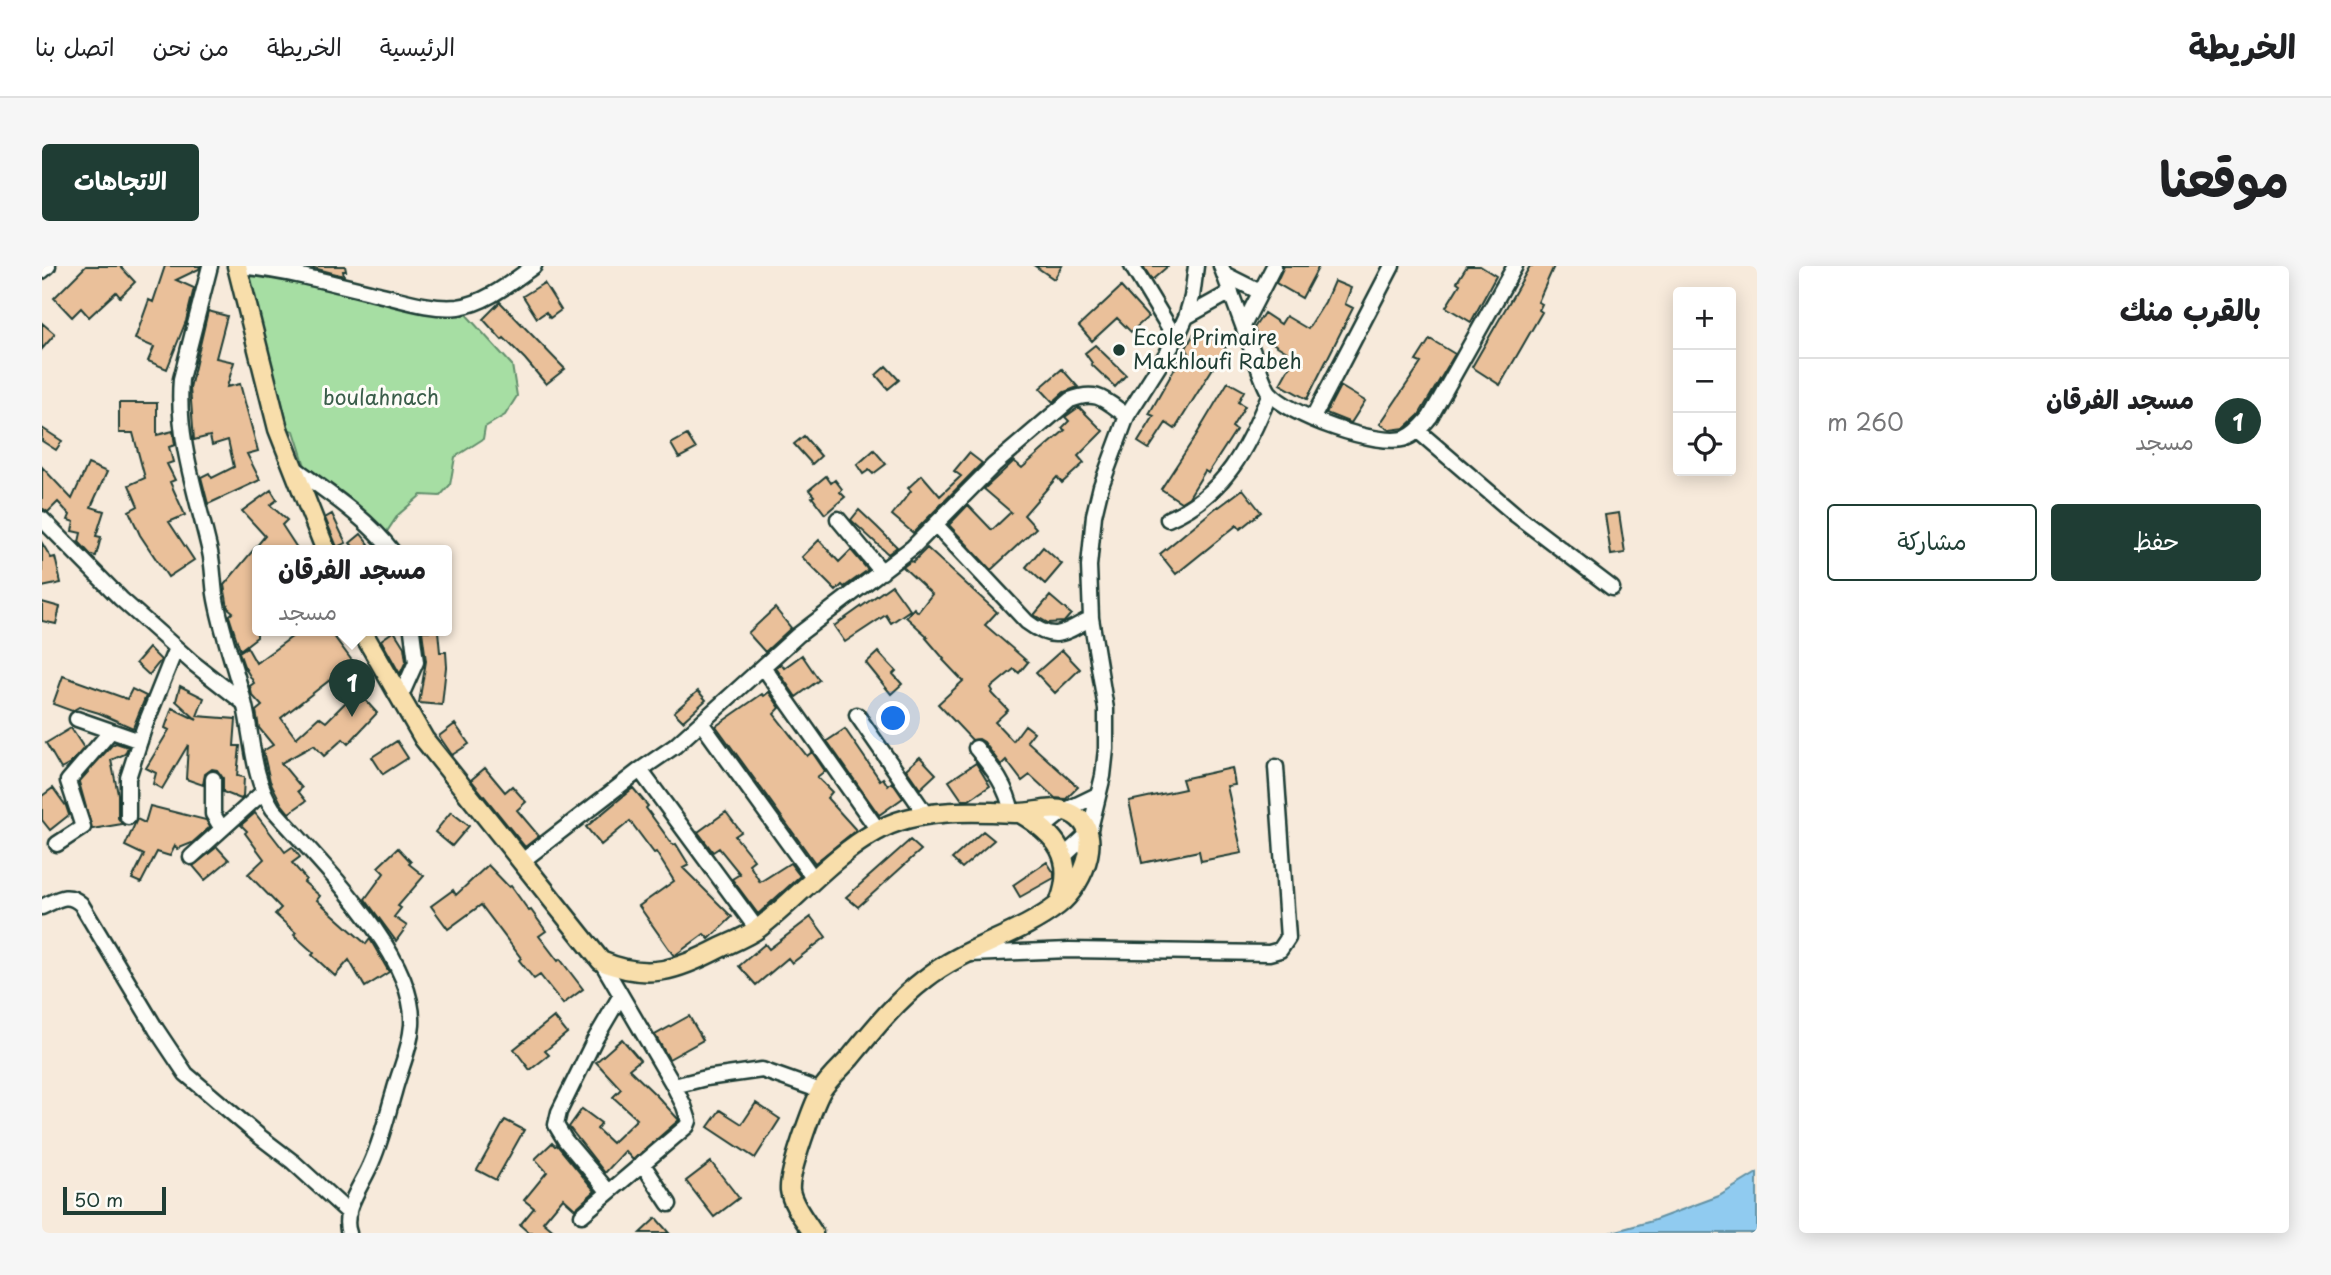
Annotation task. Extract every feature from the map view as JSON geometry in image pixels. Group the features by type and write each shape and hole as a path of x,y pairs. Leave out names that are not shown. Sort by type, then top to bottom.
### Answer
{"main road":[{"path":"239,266 278,429 324,545"},
{"path":"365,636 424,739 601,961 625,970 648,973 685,966 757,929 814,879 878,830 927,816 958,811 1064,811 1082,821 1089,833 1089,846 1082,875 1072,892 1034,920 965,954 926,978 895,1005 821,1091 795,1160 790,1189 798,1210 813,1233"},
{"path":"1016,813 1044,828 1064,856 1065,889 1059,904"}],"street":[{"path":"42,271 48,266"},
{"path":"210,266 186,359 179,398 182,432 211,553 226,646 244,703 257,778 262,793 273,809 392,953 406,986 412,1023 409,1047 394,1090 381,1143 349,1213 349,1233"},
{"path":"239,266 279,271 414,303 458,307 481,300 502,289 534,266"},
{"path":"1132,266 1175,340"},
{"path":"1064,856 1089,833 1105,762 1106,709 1091,618 1089,566 1094,516 1101,486 1127,416 1175,340 1186,317 1196,266"},
{"path":"1244,324 1274,266"},
{"path":"1312,418 1392,266"},
{"path":"1222,270 1270,393 1312,418 1381,441 1407,438 1418,431 1430,417 1515,266"},
{"path":"1222,270 1260,292"},
{"path":"1186,317 1231,292"},
{"path":"1168,519 1201,501 1224,479 1250,438 1270,393"},
{"path":"521,862 702,724 798,635 882,572 936,525 994,465 1070,400 1093,395 1104,399 1127,416"},
{"path":"1418,431 1516,515 1612,587"},
{"path":"293,467 338,500 388,545"},
{"path":"42,519 121,599 244,703"},
{"path":"838,519 882,572"},
{"path":"936,525 1027,622 1039,631 1051,636 1067,632 1091,618"},
{"path":"400,698 416,662 413,636"},
{"path":"128,817 128,778 176,648"},
{"path":"764,668 878,830"},
{"path":"856,715 927,816"},
{"path":"77,719 140,741"},
{"path":"702,724 814,879"},
{"path":"57,845 83,827 68,781 110,731"},
{"path":"976,748 1002,782 1016,813"},
{"path":"965,954 1069,950 1269,953 1280,950 1288,938 1276,767"},
{"path":"640,770 757,929"},
{"path":"214,779 214,814 222,829"},
{"path":"191,857 262,793"},
{"path":"1044,828 1064,811 1097,795"},
{"path":"42,907 67,896 74,897 81,904 186,1074 293,1162 349,1213"},
{"path":"582,1215 687,1126 689,1121 674,1086 601,961"},
{"path":"608,1191 565,1140 556,1125 559,1112 594,1041 621,995"},
{"path":"674,1086 706,1078 762,1070 821,1091"},
{"path":"642,1163 669,1204"}],"green space":[{"name":"boulahnach","path":"273,274 427,313 463,311 512,365 517,396 505,415 485,427 483,439 455,457 450,485 440,496 421,495 398,515 386,533 378,531 306,469 294,431 289,430 248,277"}],"water":[{"path":"1757,1173 1757,1233 1609,1233 1652,1221 1719,1196"}],"building":[{"path":"86,266 120,266 135,282 120,297 116,292 89,317 81,308 72,317 54,298"},
{"path":"165,266 200,266 176,280 194,288 186,321 167,369 148,361 154,347 135,339 149,300 153,302"},
{"path":"306,266 345,266 346,271 343,271 344,276"},
{"path":"1035,266 1062,266 1054,279"},
{"path":"1143,266 1168,266 1152,280"},
{"path":"1284,266 1319,266 1302,298 1276,283"},
{"path":"1467,266 1480,266 1496,276 1471,322 1446,307"},
{"path":"1530,266 1554,266 1538,302 1542,304 1539,310 1542,312 1500,385 1472,367"},
{"path":"1334,281 1351,288 1345,304 1353,308 1307,399 1280,384 1295,357 1256,333 1254,328 1264,313 1281,324 1286,316 1308,329"},
{"path":"544,283 561,310 550,318 546,312 537,318 523,296"},
{"path":"1121,287 1148,317 1131,332 1117,318 1092,341 1079,326"},
{"path":"500,302 565,369 546,384 525,359 504,338 502,340 483,319"},
{"path":"208,311 227,316 216,358 234,362 227,387 240,384 258,451 247,454 260,480 208,504 201,477 209,473 212,478 234,467 228,440 212,445 210,436 194,440 190,388"},
{"path":"42,323 55,334 42,349"},
{"path":"1196,330 1226,347 1175,429 1166,423 1149,449 1138,442 1154,416 1149,414 1183,354 1189,361 1192,358 1186,348"},
{"path":"1430,339 1455,354 1419,415 1405,428 1390,430 1380,424 1421,363 1416,361"},
{"path":"1095,345 1126,375 1115,387 1091,364 1085,353"},
{"path":"886,366 899,380 888,389 876,375"},
{"path":"1062,369 1078,387 1064,392 1053,402 1040,388"},
{"path":"1228,382 1244,391 1238,402 1245,406 1232,427 1236,430 1208,473 1205,471 1189,497 1181,502 1161,489"},
{"path":"1340,386 1365,401 1351,423 1326,413"},
{"path":"119,403 157,403 157,435 173,431 175,445 169,447 173,462 167,464 175,480 170,482 185,515 169,522 194,560 168,577 140,535 129,511 138,506 129,485 145,478 133,433 119,433"},
{"path":"1079,407 1103,431 1078,456 1084,463 1062,483 1057,477 1024,515 1036,528 991,570 949,525 968,505 992,530 1011,512 984,489 1014,461 1022,468 1065,430 1062,428 1069,421 1065,417"},
{"path":"42,428 62,441 56,450 42,441"},
{"path":"687,435 696,449 679,458 671,444"},
{"path":"804,436 821,456 812,464 794,444"},
{"path":"874,450 886,464 873,474 869,470 863,474 857,465"},
{"path":"969,453 982,463 913,533 892,515 911,491 908,488 922,475 940,496 961,476 954,471"},
{"path":"88,464 107,472 91,507 104,511 96,536 101,537 96,556 91,555 79,542 81,533 72,531 74,522 68,520 70,515 58,502 48,512 42,508 42,467 72,499"},
{"path":"826,476 831,483 835,480 845,497 825,514 809,490"},
{"path":"1243,489 1261,512 1240,529 1237,525 1176,574 1160,554"},
{"path":"271,490 277,500 270,505 287,520 282,525 295,545 257,545 265,536 242,511"},
{"path":"859,510 897,547 888,554 851,520"},
{"path":"1619,513 1625,553 1611,555 1605,515"},
{"path":"332,514 346,543 336,545 325,518"},
{"path":"361,534 369,544 352,545 350,543"},
{"path":"819,540 839,562 851,550 868,570 836,591 802,557"},
{"path":"42,543 51,558 55,557 61,583 42,587"},
{"path":"1043,547 1062,564 1045,584 1026,567"},
{"path":"927,548 997,612 985,625 1028,662 1019,673 1014,669 991,688 992,693 1008,710 995,722 1013,741 1025,725 1034,732 1027,741 1078,787 1066,799 1055,798 1030,775 1022,781 1006,760 1001,765 984,742 979,739 972,740 938,704 963,681 943,660 926,638 928,637 906,617 914,608 918,612 932,594 903,567 913,562"},
{"path":"252,552 252,636 257,637 240,650 229,616 233,612 228,608 224,585"},
{"path":"892,585 910,610 891,623 886,615 845,642 834,626"},
{"path":"1050,596 1071,614 1064,622 1048,623 1034,615"},
{"path":"42,602 60,607 56,624 42,621"},
{"path":"775,608 791,628 765,652 748,633"},
{"path":"293,636 334,636 353,662 281,718 296,738 319,717 326,722 357,691 377,713 348,744 343,739 324,756 314,745 281,763 302,788 298,791 306,801 289,813 270,781 263,751 273,745 259,728 256,711 262,706 252,695 250,686 254,683 239,652 247,647 256,663"},
{"path":"387,636 397,636 404,647 406,661 400,674 381,640"},
{"path":"423,636 438,636 440,652 446,652 447,667 442,705 419,703 426,661"},
{"path":"149,648 161,660 149,675 136,663"},
{"path":"1062,650 1080,669 1055,693 1036,673"},
{"path":"878,652 896,671 893,674 902,684 891,694 866,663"},
{"path":"802,655 819,680 796,697 776,668 781,664 784,668"},
{"path":"63,676 127,699 132,689 146,696 133,728 79,707 72,711 53,704"},
{"path":"180,686 204,698 197,716 236,719 234,746 240,746 237,776 244,777 241,799 223,792 223,778 217,770 212,769 205,774 203,785 186,779 188,745 162,789 153,784 156,773 146,768 169,730 165,728 172,708 197,720 176,701"},
{"path":"698,691 706,700 683,721 674,712"},
{"path":"769,692 780,708 774,714 807,756 812,752 825,771 817,777 832,792 827,798 856,830 815,863 716,726"},
{"path":"455,724 469,744 452,755 439,736"},
{"path":"71,728 84,748 70,764 61,769 46,743"},
{"path":"845,729 880,780 883,778 888,786 892,782 903,798 879,815 827,741"},
{"path":"397,741 408,758 383,774 372,757"},
{"path":"116,743 128,747 125,754 111,760 118,794 118,818 122,824 92,829 79,782"},
{"path":"920,757 936,774 920,789 906,769"},
{"path":"976,763 990,786 969,800 962,800 949,781"},
{"path":"485,768 505,792 512,786 526,802 517,810 539,836 525,847 471,780"},
{"path":"1232,768 1235,785 1227,786 1242,853 1201,861 1199,851 1142,863 1129,801 1185,789 1182,779"},
{"path":"53,788 69,815 50,830 42,820 42,796"},
{"path":"633,788 673,845 676,844 689,865 683,868 732,917 709,939 704,934 674,956 639,906 674,881 656,852 654,853 630,821 601,845 586,827"},
{"path":"150,806 206,820 210,827 192,843 177,849 175,846 170,856 157,852 141,883 132,879 144,855 125,846 137,819 145,823"},
{"path":"451,812 469,826 452,846 435,832"},
{"path":"726,812 741,832 735,836 754,860 749,864 760,882 790,863 800,876 758,914 732,879 740,874 719,848 713,852 698,832"},
{"path":"255,813 285,852 292,847 300,857 292,863 306,879 304,882 320,896 317,900 366,944 370,939 389,972 365,987 349,960 335,976 275,914 281,908 248,874 264,859 241,825"},
{"path":"983,831 994,840 962,868 952,859"},
{"path":"910,840 921,850 858,907 846,897"},
{"path":"217,847 229,860 205,880 193,866"},
{"path":"398,848 411,862 409,864 424,876 398,906 401,908 394,917 407,926 396,941 365,899 384,873 378,867"},
{"path":"1047,862 1054,878 1020,897 1013,885"},
{"path":"488,865 511,886 529,911 531,910 546,931 539,936 583,989 563,1004 540,975 534,979 481,905 448,929 431,906 453,890 456,895"},
{"path":"811,917 826,937 792,963 788,958 756,985 739,966 765,944 769,949"},
{"path":"689,1016 703,1040 669,1059 655,1035"},
{"path":"554,1017 567,1033 545,1051 549,1055 530,1070 514,1049"},
{"path":"622,1039 640,1060 629,1069 679,1120 633,1160 625,1151 605,1173 569,1127 582,1109 601,1123 597,1129 612,1143 637,1119 613,1097 621,1089 596,1062"},
{"path":"756,1103 780,1119 755,1158 708,1127 720,1110 742,1124"},
{"path":"505,1120 524,1130 496,1180 477,1170"},
{"path":"552,1143 557,1145 595,1191 575,1209 563,1198 543,1222 556,1233 529,1233 520,1225 534,1208 524,1200 547,1172 535,1159"},
{"path":"711,1162 739,1198 714,1217 686,1181"},
{"path":"656,1218 669,1233 640,1233"}],"place":[{"name":"Ecole Primaire Makhloufi Rabeh","path":"1119,350"},
{"name":"مسجد الفرقان","path":"352,717"}]}
